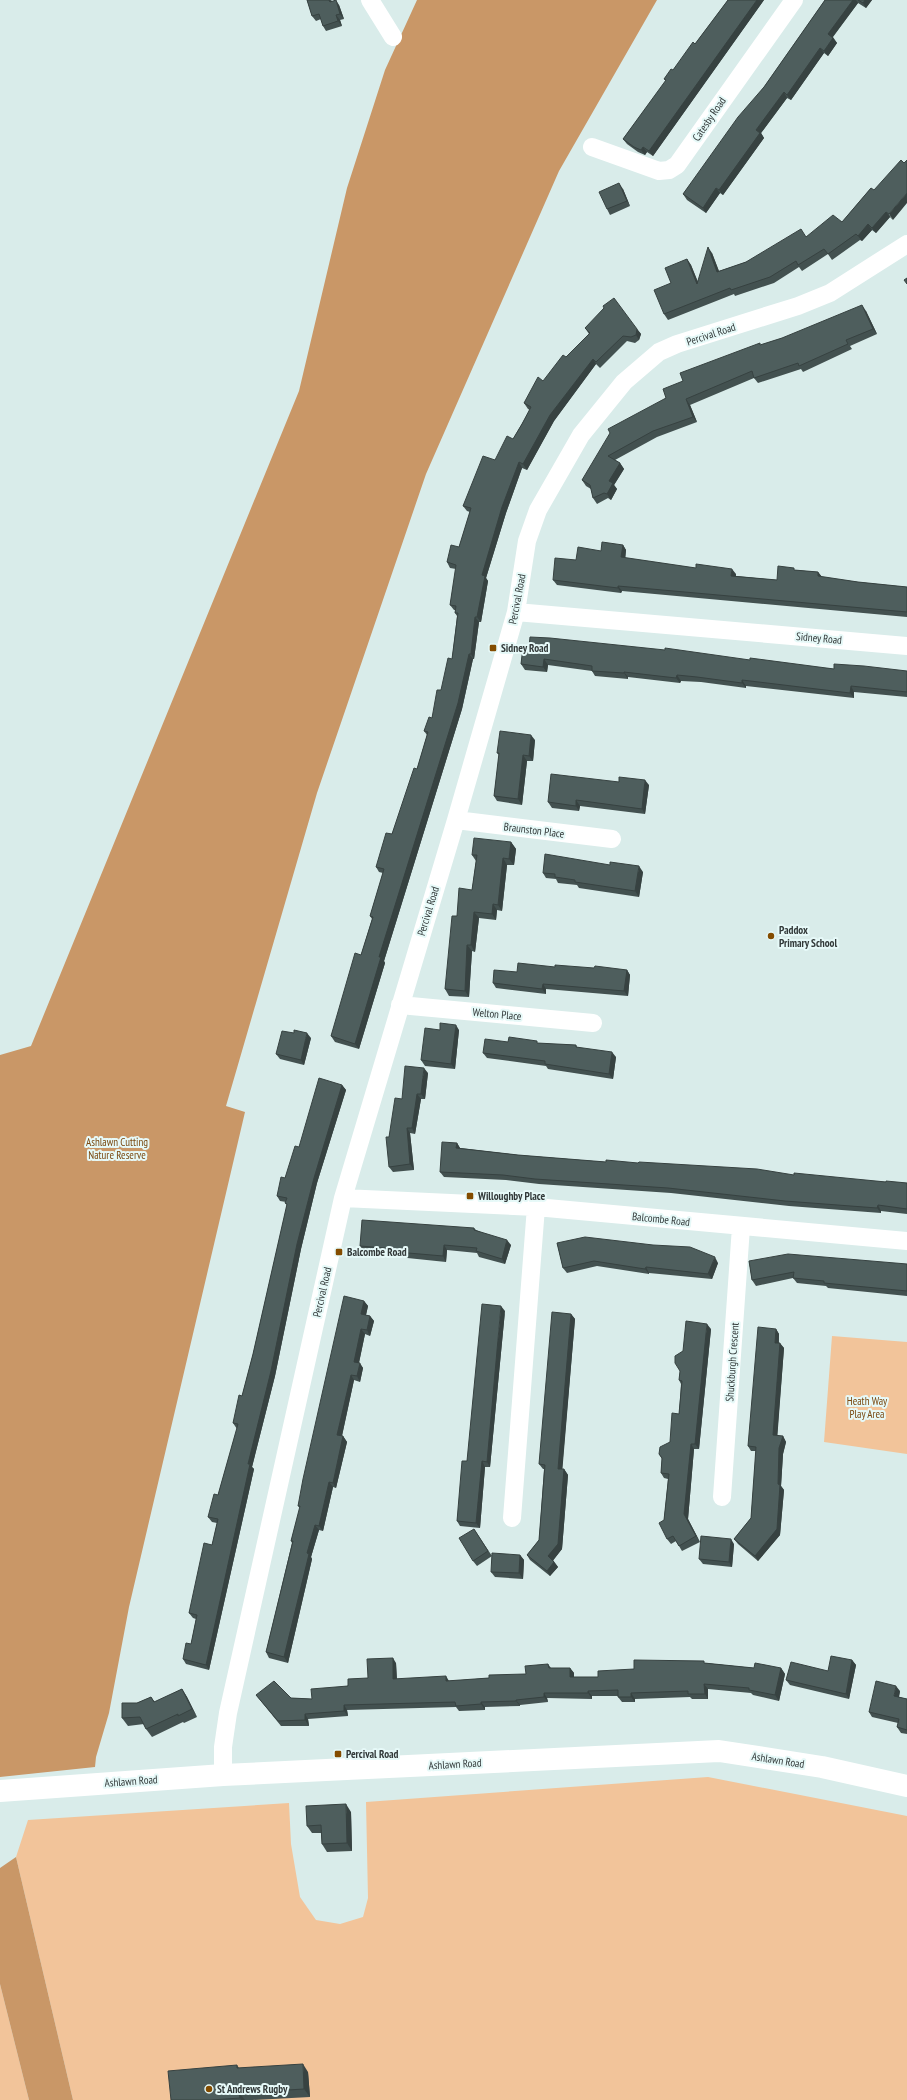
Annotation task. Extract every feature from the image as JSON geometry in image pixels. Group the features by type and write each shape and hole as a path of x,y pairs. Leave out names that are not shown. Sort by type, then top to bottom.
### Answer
{"main road":[{"name":"Ashlawn Road","path":"0,1791 223,1775 719,1751 822,1767 907,1786"}],"street":[{"path":"370,0 393,37"},
{"name":"Catesby Road","path":"592,147 659,171 669,170 677,166 741,73 794,0"},
{"name":"Percival Road","path":"223,1775 223,1747 228,1713 343,1198 456,820 516,612 527,541 538,510 581,435 624,382 659,352 677,344 798,306 830,293 907,244"},
{"name":"Sidney Road","path":"516,612 907,646"},
{"name":"Braunston Place","path":"456,820 612,839"},
{"name":"Welton Place","path":"400,1005 593,1023"},
{"name":"Balcombe Road","path":"343,1198 536,1207 741,1227 907,1241"},
{"path":"512,1518 536,1207"},
{"name":"Shuckburgh Crescent","path":"722,1497 741,1227"}],"green space":[{"name":"Ashlawn Cutting Nature Reserve","path":"417,0 657,0 559,171 426,474 317,793 226,1106 245,1112 129,1607 109,1713 96,1757 95,1767 0,1777 0,1055 31,1046 299,391 347,188 385,70"},
{"name":"Heath Way Play Area","path":"832,1336 907,1342 907,1454 824,1442"},
{"path":"708,1777 907,1816 907,2100 73,2100 16,1857 28,1820 289,1803 291,1844 300,1897 316,1920 340,1924 363,1917 368,1898 366,1802"},
{"path":"16,1857 73,2100 29,2100 0,1984 0,1868"},
{"path":"0,1984 29,2100 0,2100"}],"building":[{"path":"307,0 329,0 330,2 336,0 340,14 336,15 338,21 323,26 319,14 312,16"},
{"path":"728,0 757,0 649,151 643,147 641,150 634,147 623,139 666,80 664,79 671,69 673,70 693,42 695,44"},
{"path":"825,0 853,0 828,34 833,38 824,51 820,48 787,95 784,92 756,130 760,133 719,190 716,188 703,208 683,194 738,117 764,87"},
{"path":"858,0 865,0 863,3"},
{"path":"901,160 904,163 907,160 907,193 889,214 886,212 872,228 868,224 858,236 856,234 828,254 824,249 798,265 796,261 770,277 731,290 730,288 664,314 654,290 671,283 665,268 687,259 697,284 708,247 717,272 746,262 801,229 806,237 833,215 842,222 871,188 874,190"},
{"path":"619,183 627,201 607,209 599,192"},
{"path":"614,298 637,329 636,335 631,337 623,336 596,362 593,359 550,415 523,464 519,462 502,507 482,575 485,576 477,617 475,617 471,654 469,654 458,703 379,957 381,957 355,1044 331,1036 355,953 361,955 373,917 370,916 384,869 376,867 386,833 392,834 414,768 417,769 428,732 424,731 429,717 432,718 437,690 441,690 448,658 452,659 458,613 455,613 456,606 450,605 456,565 447,562 451,545 459,547 471,508 463,506 483,456 495,460 507,436 513,439 522,424 531,407 524,403 538,377 543,381 563,355 566,357 590,333 585,328 604,308 603,306"},
{"path":"862,305 873,329 846,340 848,344 799,366 798,363 754,378 752,371 686,399 693,417 653,431 608,456 620,463 609,481 613,483 607,494 604,493 593,498 590,485 582,480 610,433 608,429 666,398 663,389 683,381 680,373 760,343 760,345 782,338"},
{"path":"602,542 623,545 621,557 696,568 696,564 732,569 731,576 777,580 778,566 794,568 794,570 818,572 818,576 907,587 907,612 618,586 618,588 553,580 555,558 576,560 578,547 601,551"},
{"path":"530,637 665,650 665,648 750,660 750,658 834,669 834,664 907,671 907,692 851,686 850,693 742,680 742,683 677,675 676,678 624,672 592,671 592,666 544,659 543,667 521,664 523,647 529,647"},
{"path":"500,731 531,735 529,756 523,755 518,799 494,796"},
{"path":"551,774 619,782 619,777 645,780 642,809 576,800 576,806 548,802"},
{"path":"474,838 511,842 509,859 503,858 498,905 493,904 492,914 474,912 471,945 467,945 465,991 445,989 452,916 457,916 459,888 472,890 477,855 472,855"},
{"path":"545,854 610,865 610,862 639,866 635,891 575,882 575,880 555,877 555,874 543,873"},
{"path":"518,963 555,967 555,965 594,968 595,966 627,970 624,991 543,984 542,989 493,983 494,970 517,972"},
{"path":"440,1023 456,1025 451,1064 421,1060 425,1028 440,1030"},
{"path":"294,1030 307,1033 301,1060 276,1054 282,1031 294,1033"},
{"path":"509,1037 537,1041 537,1043 576,1045 576,1047 612,1052 609,1074 545,1064 545,1061 483,1053 485,1039 508,1042"},
{"path":"405,1066 424,1068 421,1094 417,1094 412,1128 407,1128 410,1164 389,1167 386,1137 389,1137 395,1098 402,1099"},
{"path":"319,1078 342,1085 314,1178 297,1244 271,1371 248,1464 250,1464 206,1665 183,1659 186,1643 191,1644 197,1615 189,1613 204,1543 212,1545 218,1519 208,1517 214,1494 218,1495 238,1424 233,1423 239,1395 242,1396 253,1354 287,1204 285,1203 287,1198 277,1196 281,1177 285,1178 295,1146 299,1147"},
{"path":"442,1142 457,1143 456,1148 518,1155 606,1162 606,1160 757,1169 794,1175 794,1173 907,1183 907,1209 878,1205 877,1208 785,1201 668,1188 535,1179 503,1175 440,1172"},
{"path":"362,1220 474,1228 474,1230 507,1240 502,1259 476,1251 477,1248 444,1245 443,1256 385,1251 385,1248 360,1246"},
{"path":"585,1237 653,1245 690,1247 715,1257 708,1274 646,1267 645,1269 594,1261 563,1268 557,1243"},
{"path":"788,1254 907,1264 907,1291 824,1283 824,1281 793,1278 794,1272 752,1280 749,1261"},
{"path":"344,1296 364,1301 361,1314 370,1316 367,1330 361,1329 354,1362 360,1363 357,1376 351,1375 337,1435 343,1436 333,1483 329,1482 319,1526 315,1525 307,1553 309,1554 284,1657 266,1652 293,1541 291,1541 300,1506 298,1506 303,1479"},
{"path":"482,1304 501,1306 487,1462 482,1461 476,1523 457,1521 462,1461 467,1461"},
{"path":"552,1312 571,1314 558,1469 564,1469 558,1544 548,1556 554,1562 547,1571 527,1555 539,1540 545,1465 539,1464"},
{"path":"686,1321 707,1324 695,1444 691,1444 684,1514 696,1536 679,1546 673,1536 667,1539 659,1523 664,1520 669,1474 661,1473 662,1458 659,1454 660,1447 670,1442 672,1413 679,1414 682,1381 679,1380 680,1371 675,1363 675,1356 683,1351"},
{"path":"758,1327 776,1329 775,1343 780,1343 773,1435 783,1436 779,1448 778,1484 780,1485 777,1529 755,1556 734,1539 751,1518 756,1447 748,1446"},
{"path":"474,1529 488,1551 473,1561 459,1538"},
{"path":"701,1536 731,1539 729,1562 699,1559"},
{"path":"492,1553 520,1555 519,1573 491,1572"},
{"path":"831,1656 852,1660 846,1694 786,1680 791,1662 828,1671"},
{"path":"393,1658 393,1679 446,1676 446,1681 489,1678 489,1675 526,1674 525,1666 548,1664 549,1668 570,1668 570,1677 598,1677 598,1671 634,1669 634,1660 704,1661 704,1663 754,1668 755,1663 781,1668 775,1695 749,1690 749,1688 704,1684 705,1694 688,1694 688,1691 631,1693 631,1697 618,1697 618,1690 588,1691 588,1693 544,1693 544,1697 516,1701 481,1702 481,1704 456,1706 455,1702 344,1705 344,1711 305,1714 305,1720 278,1721 256,1695 274,1681 291,1698 312,1699 311,1689 348,1686 348,1679 368,1678 367,1659"},
{"path":"876,1681 896,1686 894,1696 907,1699 907,1730 897,1727 899,1719 869,1712"},
{"path":"182,1689 192,1709 178,1716 178,1714 146,1729 140,1717 122,1718 122,1703 137,1703 151,1697 154,1702"},
{"path":"346,1804 347,1843 322,1844 321,1825 307,1826 306,1806"},
{"path":"303,2064 304,2089 239,2093 240,2098 171,2100 168,2071 237,2065 237,2068"}],"place":[{"name":"Sidney Road","path":"493,648"},
{"name":"Paddox Primary School","path":"771,936"},
{"name":"Willoughby Place","path":"470,1196"},
{"name":"Balcombe Road","path":"339,1252"},
{"name":"Percival Road","path":"338,1754"},
{"name":"St Andrews Rugby","path":"209,2089"}]}
